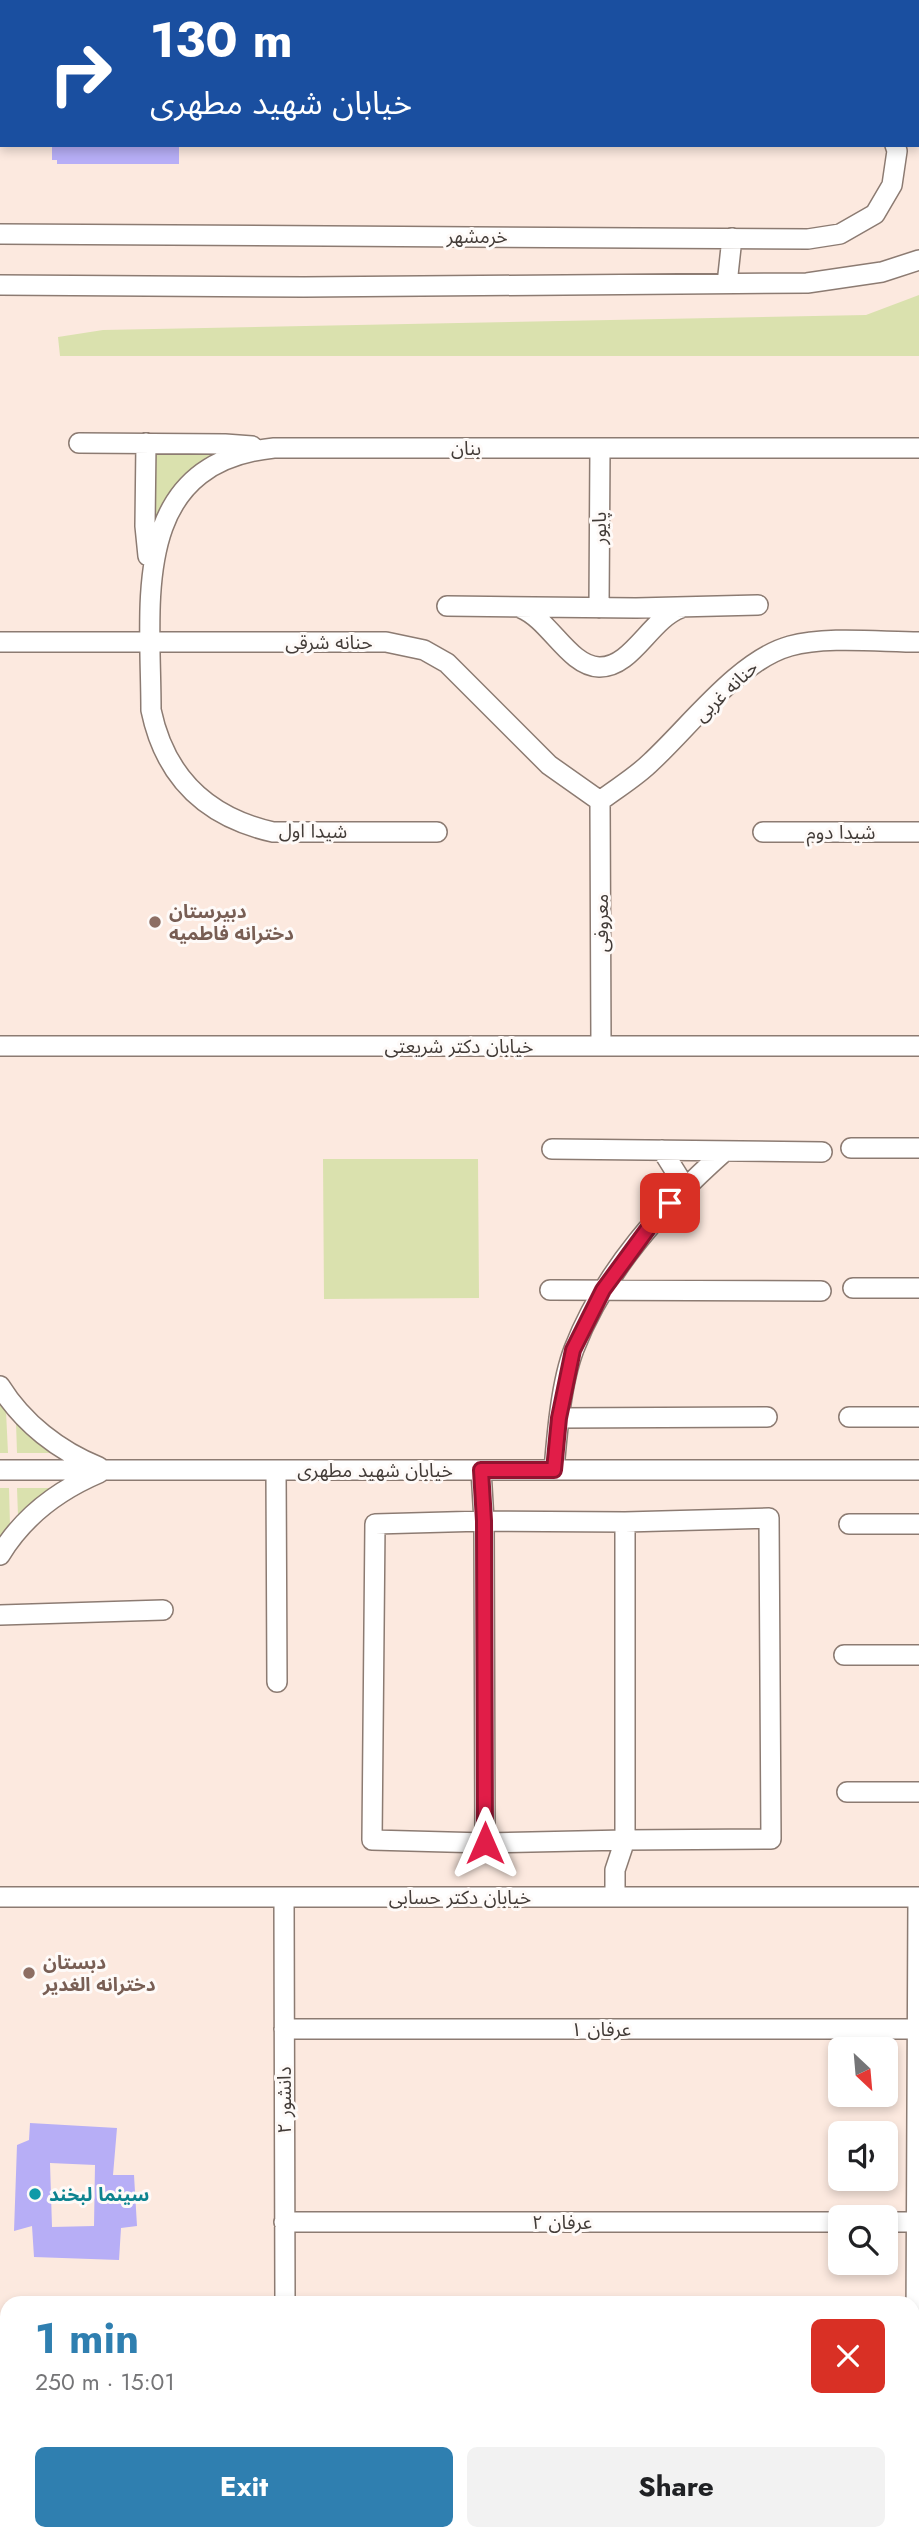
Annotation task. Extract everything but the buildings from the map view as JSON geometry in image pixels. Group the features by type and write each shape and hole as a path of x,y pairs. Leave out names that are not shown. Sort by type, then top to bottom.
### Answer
{"street":[{"name":"خرمشهر","path":"0,233 808,239 840,234 875,214 892,185 896,147"},
{"path":"727,284 732,237"},
{"path":"0,285 807,283 882,272 919,260"},
{"path":"79,443 225,444 274,448"},
{"path":"146,443 145,526 151,581"},
{"name":"بنان","path":"151,642 151,581 160,532 177,499 190,485 212,467 237,455 274,448 919,448"},
{"name":"پایور","path":"599,608 600,448"},
{"path":"447,606 636,608 758,605"},
{"path":"515,606 533,614 546,625 578,660 600,667 622,660 668,614 686,606"},
{"path":"546,625 552,613 565,608"},
{"path":"636,608 649,613 655,625"},
{"name":"حنانه شرقی","path":"0,642 386,642 424,650 457,672 550,765 600,801"},
{"name":"شیدا اول","path":"151,642 151,710 161,746 180,777 220,813 272,832 437,832"},
{"name":"حنانه غربی","path":"600,801 649,764 743,672 764,656 789,646 814,642 919,642"},
{"name":"معروفی","path":"600,801 601,1046"},
{"name":"شیدا دوم","path":"763,832 919,832"},
{"name":"خیابان دکتر شریعتی","path":"0,1046 919,1046"},
{"path":"851,1148 919,1148"},
{"path":"552,1149 822,1152"},
{"path":"662,1150 685,1187"},
{"path":"554,1470 559,1418 573,1350 603,1290 655,1219 725,1151"},
{"path":"853,1288 919,1288"},
{"path":"550,1290 821,1290"},
{"path":"0,1386 16,1408 45,1437 85,1462 106,1470"},
{"path":"559,1418 767,1417"},
{"path":"849,1417 919,1417"},
{"path":"0,1555 16,1533 45,1504 106,1470"},
{"path":"275,1470 277,1682"},
{"path":"481,1470 484,1521 485,1843"},
{"name":"خیابان شهید مطهری","path":"0,1471 919,1470"},
{"path":"769,1517 771,1839 485,1843 372,1840 375,1524 484,1521 625,1522 769,1517"},
{"path":"615,1897 615,1870 625,1840 625,1522"},
{"path":"849,1524 919,1524"},
{"path":"0,1615 163,1610"},
{"path":"844,1655 919,1655"},
{"path":"847,1792 919,1792"},
{"name":"خیابان دکتر حسابی","path":"0,1897 918,1897"},
{"name":"دانشور ۲","path":"284,1897 285,2296"},
{"path":"916,2296 918,1897"},
{"name":"عرفان ۱","path":"284,2029 917,2029"},
{"name":"عرفان ۲","path":"284,2222 828,2222"},
{"path":"898,2222 916,2222"}],"green space":[{"path":"919,295 919,356 60,356 58,337 103,330 866,315"},
{"path":"152,449 215,453 177,485 151,526"},
{"path":"323,1159 478,1159 479,1298 324,1299"},
{"path":"0,1402 6,1411 8,1453 0,1453"},
{"path":"16,1422 27,1434 57,1453 17,1453"},
{"path":"0,1488 9,1488 10,1526 0,1539"},
{"path":"17,1488 57,1488 18,1516"}],"place":[{"name":"دبیرستان دخترانه فاطمیه","path":"155,922"},
{"name":"دبستان دخترانه الغدیر","path":"29,1973"},
{"name":"سینما لبخند","path":"35,2194"}],"route":[{"path":"485,1843 484,1521 481,1470 554,1470 559,1418 573,1350 603,1290 655,1219 670,1203"}]}
